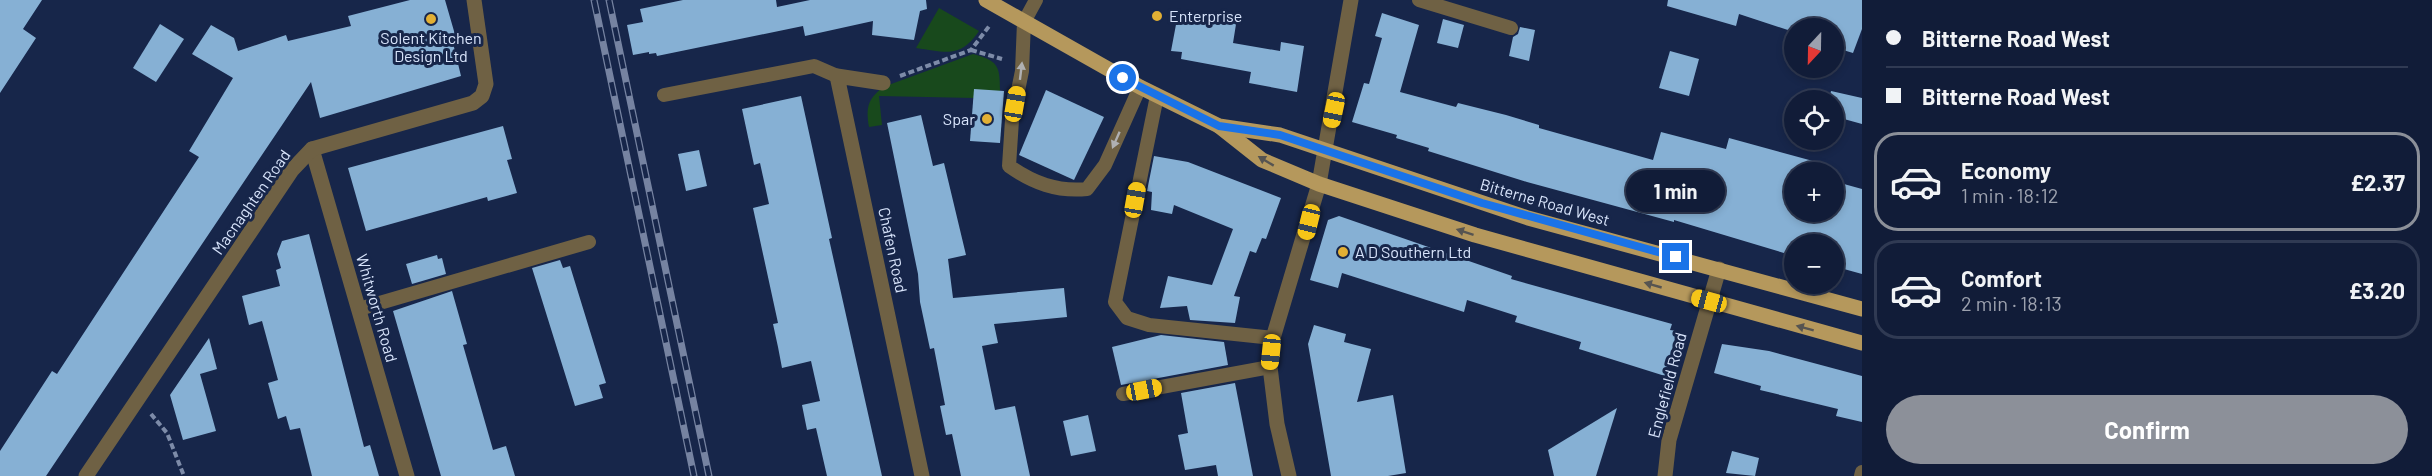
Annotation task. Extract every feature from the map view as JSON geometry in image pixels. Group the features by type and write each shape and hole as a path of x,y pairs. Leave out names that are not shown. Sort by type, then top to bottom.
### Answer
{"main road":[{"name":"Bitterne Road West","path":"986,0 1156,96 1219,126 1262,160 1319,184 1475,235 1862,343"},
{"name":"Bitterne Road West","path":"1219,126 1280,135 1528,218 1862,309"}],"street":[{"name":"Macnaghten Road","path":"86,476 292,170 312,149 473,104 482,96 486,84 474,0"},
{"path":"1289,476 1277,424 1270,367 1273,338 1319,184 1352,0"},
{"path":"837,76 883,82"},
{"name":"Chafen Road","path":"837,76 922,476"},
{"name":"Whitworth Road","path":"312,149 407,476"},
{"name":"Englefield Road","path":"1665,476 1670,440 1719,269"}],"lane":[{"path":"1036,0 1024,22 1022,65 1012,120 1009,166 1027,179 1065,191 1087,189 1105,165 1140,87"},
{"path":"1419,0 1511,28"},
{"path":"664,95 814,66 837,76"},
{"path":"1156,96 1115,302 1127,318 1149,325 1273,338"},
{"path":"359,309 589,242"},
{"path":"1123,394 1270,367"}],"path":[{"path":"883,82 971,50 1002,9"},
{"path":"971,50 1022,65"},
{"path":"138,399 167,433 184,476"}],"green space":[{"path":"939,8 979,31 959,50 944,52 916,48"},
{"path":"973,54 988,59 996,65 1000,91 974,98 879,96 882,125 869,127 869,105 883,87"}],"building":[{"path":"0,0 42,0 23,29 36,38 0,93"},
{"path":"410,0 445,0 456,38 452,39 461,76 320,118 311,82 46,476 0,476 0,451 52,371 57,374 199,157 189,151 233,78 192,54 211,25 234,38 238,51 286,35 288,41 351,26 348,16"},
{"path":"683,0 776,0 777,7 810,0 926,0 927,9 920,11 914,40 872,35 873,21 805,36 803,26 657,56 656,53 649,54 649,52 633,55 627,25 643,22 640,9"},
{"path":"1668,0 1862,0 1862,29 1853,53 1844,50 1844,18 1784,18 1784,29 1739,14 1736,26 1667,6"},
{"path":"1382,13 1419,25 1400,92 1456,107 1458,103 1506,115 1539,125 1539,128 1653,160 1661,132 1726,149 1729,138 1817,162 1784,162 1784,222 1844,222 1844,184 1862,189 1862,274 1844,269 1844,234 1784,234 1784,253 1674,220 1674,222 1527,182 1428,151 1429,148 1396,138 1397,135 1352,122 1364,83 1369,84 1382,38 1375,36"},
{"path":"1178,14 1213,21 1214,14 1237,18 1233,43 1280,51 1281,42 1304,46 1297,92 1249,83 1251,72 1181,59 1182,52 1171,51"},
{"path":"1443,19 1464,25 1458,48 1437,43"},
{"path":"160,24 184,39 156,82 133,68"},
{"path":"1520,27 1535,30 1529,61 1509,56 1513,37 1518,34"},
{"path":"1670,51 1699,59 1689,96 1659,88"},
{"name":"Spar","path":"974,89 1004,91 1000,143 970,141"},
{"path":"1046,90 1104,117 1074,180 1019,155"},
{"path":"1844,94 1862,98 1862,124 1844,119"},
{"path":"801,96 832,238 829,239 882,476 827,476 816,428 807,430 802,405 820,401 811,361 782,368 773,324 778,323 753,208 769,204 760,163 754,165 742,109"},
{"path":"921,115 933,166 944,163 966,255 948,259 953,298 1064,288 1067,317 994,324 998,343 982,346 995,410 1015,406 1030,476 961,476 952,434 946,435 940,406 945,405 934,348 930,349 920,302 918,274 887,123"},
{"path":"503,126 512,159 507,160 517,193 488,201 487,197 366,231 348,168"},
{"path":"699,150 707,186 686,191 678,154"},
{"path":"1154,156 1188,162 1281,198 1266,239 1262,238 1256,253 1250,251 1234,296 1240,297 1235,323 1190,320 1187,306 1160,308 1168,276 1212,285 1233,229 1174,205 1172,214 1151,210 1152,192 1147,191"},
{"path":"1339,216 1512,276 1511,279 1672,324 1670,330 1677,331 1665,376 1579,349 1581,342 1515,322 1517,316 1467,300 1464,312 1342,273 1338,288 1310,280 1328,220"},
{"path":"309,234 364,447 370,445 379,476 312,476 300,428 290,430 286,416 278,419 268,383 278,380 262,321 249,325 242,296 280,286 276,270 281,268 277,254 282,241"},
{"path":"437,255 438,259 442,258 446,274 412,284 406,264"},
{"path":"560,260 563,268 570,266 606,383 599,385 603,398 575,406 532,268"},
{"path":"452,291 467,344 463,345 493,450 506,446 515,476 441,476 393,311"},
{"path":"1314,325 1346,334 1344,342 1371,349 1357,402 1393,395 1406,473 1388,476 1331,476 1308,344"},
{"path":"1161,335 1224,342 1228,365 1121,385 1112,347"},
{"path":"209,338 217,369 200,374 216,431 183,440 170,395"},
{"path":"1722,344 1769,351 1862,376 1862,422 1836,416 1838,409 1760,390 1761,386 1714,373"},
{"path":"1235,383 1253,476 1218,476 1216,465 1185,470 1178,435 1188,433 1181,393"},
{"path":"1617,408 1596,476 1554,476 1548,450"},
{"path":"1088,415 1096,451 1071,456 1063,421"},
{"path":"1732,451 1759,458 1755,476 1726,473"}],"railway":[{"path":"594,0 694,476"},
{"path":"609,0 709,476"}],"place":[{"name":"Enterprise","path":"1157,16"},
{"name":"Solent Kitchen Design Ltd","path":"431,19"},
{"name":"Spar","path":"987,119"},
{"name":"A D Southern Ltd","path":"1343,252"}],"route":[{"path":"1123,78 1219,126 1280,135 1528,218 1676,257"}]}
